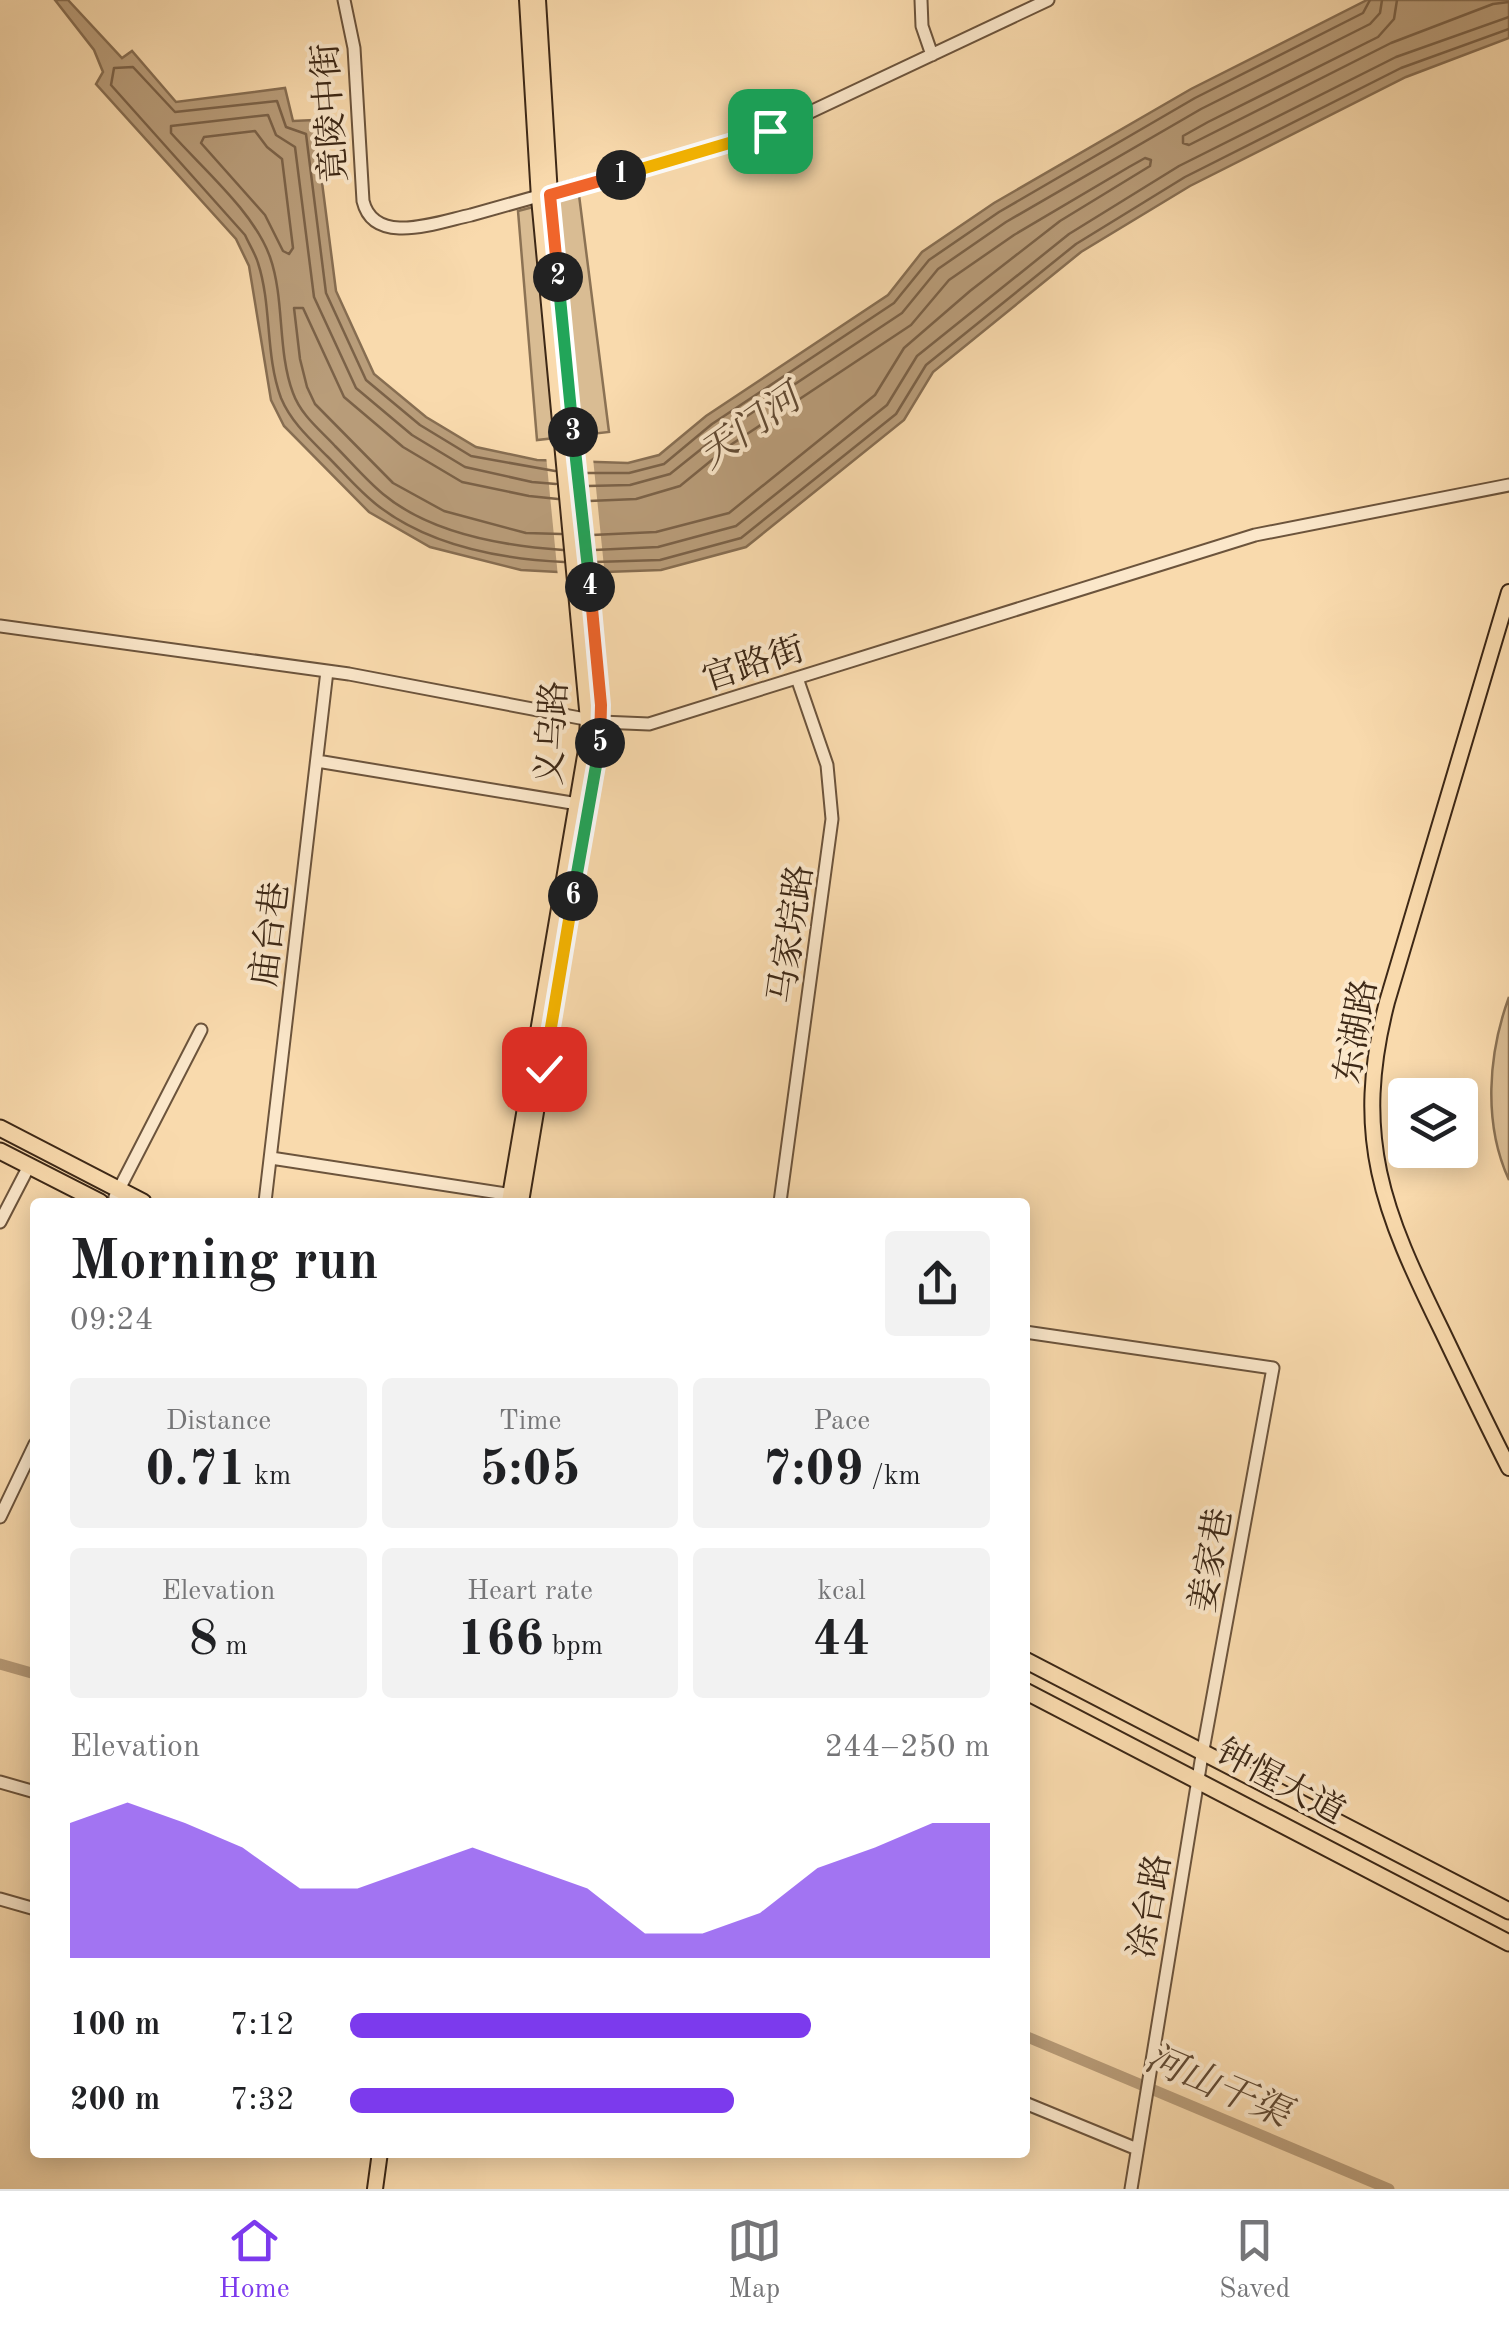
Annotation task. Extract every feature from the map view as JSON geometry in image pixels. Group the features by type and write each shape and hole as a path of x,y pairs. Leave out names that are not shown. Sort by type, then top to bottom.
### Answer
{"highway":[{"path":"0,1128 115,1198"},
{"path":"0,1137 115,1198"},
{"path":"0,1151 76,1198"},
{"path":"0,1160 115,1198"},
{"path":"1030,1663 1078,1692"},
{"name":"钟惺大道","path":"1030,1684 1078,1692 1200,1766 1509,1933"},
{"name":"钟惺大道","path":"1030,1685 1499,1909 1509,1920"},
{"path":"1200,1766 1509,1943"}],"main road":[{"path":"527,0 545,196"},
{"path":"538,0 545,196"},
{"name":"义乌路","path":"516,1198 594,721 545,196"},
{"name":"东湖路","path":"1509,592 1382,1023 1372,1104 1377,1165 1392,1224 1509,1468"},
{"name":"东湖路","path":"1509,619 1386,1024 1378,1122 1383,1164 1398,1222 1509,1454"},
{"path":"375,2189 379,2158"}],"street":[{"name":"竟陵中街","path":"344,0 354,48 363,200 365,210 375,222 388,228 422,226 545,196 770,131 1048,0"},
{"path":"920,0 922,26 932,55"},
{"name":"官路街","path":"0,626 327,671 632,725 667,721 1255,535 1509,486"},
{"name":"庙台巷","path":"266,1198 327,671"},
{"name":"马家垸路","path":"781,1198 832,819 828,765 796,678"},
{"path":"317,761 583,805"},
{"path":"115,1198 201,1030"},
{"path":"271,1158 510,1198"},
{"path":"0,1222 27,1169"},
{"name":"姜家巷","path":"1030,1333 1273,1368 1200,1766"},
{"path":"0,1517 30,1454"},
{"name":"涂台路","path":"1137,2149 1200,1766"},
{"path":"0,1782 30,1791"},
{"path":"0,1899 30,1908"},
{"path":"1030,2105 1137,2149 1131,2189"}],"shaded area":[{"path":"579,195 609,432 537,440 518,211"},
{"path":"1509,997 1509,1180 1495,1136 1491,1089 1496,1042"}],"water":[{"name":"天门河","path":"55,0 68,0 122,58 132,51 176,102 285,88 293,121 314,120 336,291 374,374 426,417 476,447 537,460 628,463 659,455 706,416 888,295 922,252 994,203 1191,89 1367,0 1509,0 1509,38 1406,77 1190,186 1081,252 933,372 904,420 746,547 661,570 577,573 521,570 430,547 369,512 284,426 271,400 249,266 236,239 96,84 103,72 94,50"}],"pier":[{"path":"546,455 593,458 605,577 558,577"}],"waterway":[{"name":"河山干渠","path":"0,1664 30,1673"},
{"name":"河山干渠","path":"1030,2038 1389,2189"}],"route":[{"path":"544,1069 601,722 550,195 770,131"}]}
